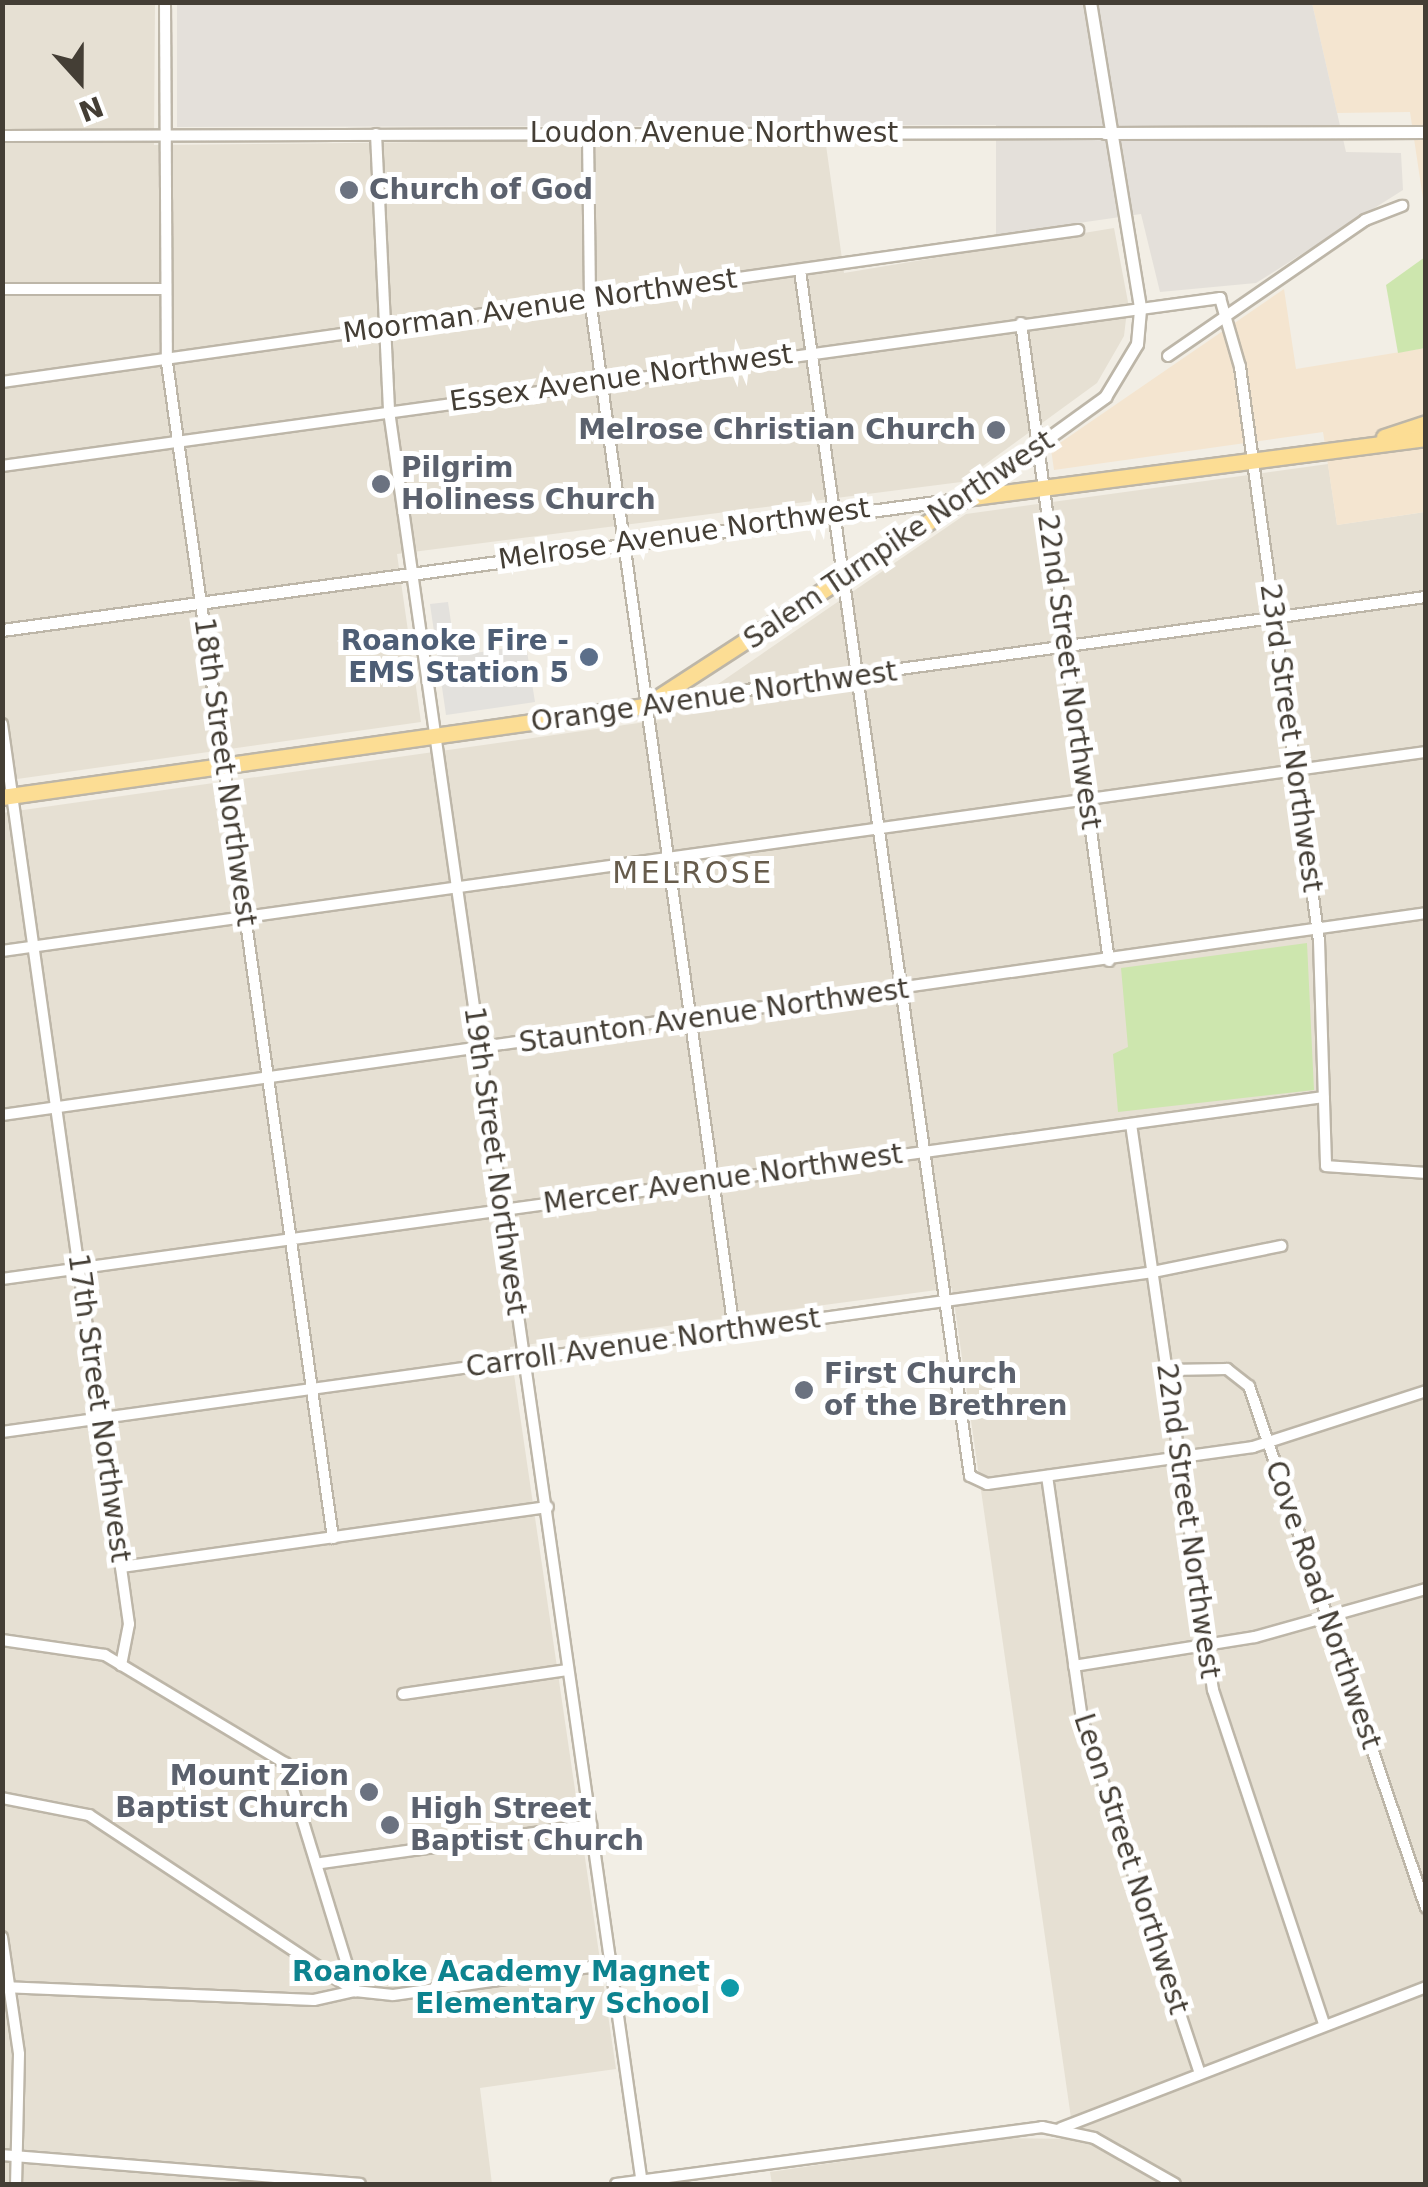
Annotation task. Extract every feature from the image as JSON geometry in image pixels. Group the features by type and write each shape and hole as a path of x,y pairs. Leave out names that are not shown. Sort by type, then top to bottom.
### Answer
{"main road":[{"name":"Melrose Avenue Northwest","path":"1366,443 1426,422"},
{"name":"Melrose Avenue Northwest","path":"965,498 1426,438"},
{"name":"Salem Turnpike Northwest","path":"652,704 965,498"},
{"name":"Orange Avenue Northwest","path":"8,796 652,704"}],"street":[{"name":"18th Street Northwest","path":"165,2 166,358 333,1538"},
{"path":"1090,2 1105,134 1140,307"},
{"name":"Loudon Avenue Northwest","path":"2,136 1426,132"},
{"name":"19th Street Northwest","path":"376,134 379,327 389,411 642,2183"},
{"path":"588,134 590,299 600,382 622,543 652,704 667,858 734,1330"},
{"path":"1168,356 1365,220 1402,206"},
{"name":"Moorman Avenue Northwest","path":"2,382 1078,230"},
{"path":"800,271 970,1476 987,1484 1269,1444 1426,1390"},
{"path":"2,289 166,289"},
{"name":"Essex Avenue Northwest","path":"2,466 1214,296 1232,312"},
{"name":"Salem Turnpike Northwest","path":"965,498 1088,410 1126,372 1140,307"},
{"name":"23rd Street Northwest","path":"1232,312 1318,931 1326,1166 1426,1172"},
{"name":"22nd Street Northwest","path":"1022,324 1109,961"},
{"name":"Melrose Avenue Northwest","path":"2,630 965,498"},
{"name":"Orange Avenue Northwest","path":"652,704 1426,597"},
{"name":"17th Street Northwest","path":"2,724 8,796 34,946 130,1638 121,1665"},
{"path":"2,951 1426,752"},
{"name":"Staunton Avenue Northwest","path":"2,1116 1426,913"},
{"name":"Mercer Avenue Northwest","path":"2,1279 1324,1098"},
{"name":"22nd Street Northwest","path":"1131,1124 1206,1647 1324,2022"},
{"name":"Carroll Avenue Northwest","path":"2,1432 1153,1272 1281,1246"},
{"name":"Cove Road Northwest","path":"1167,1370 1237,1374 1269,1444 1426,1908"},
{"name":"Leon Street Northwest","path":"1047,1476 1082,1719 1199,2071"},
{"path":"121,1568 548,1507"},
{"path":"1074,1666 1206,1647 1329,1621 1426,1589"},
{"path":"2,1640 96,1652 286,1763 321,1863 355,1991"},
{"path":"404,1694 567,1670"},
{"path":"2,1798 89,1815 355,1991"},
{"path":"321,1863 590,1825"},
{"path":"2,1937 16,2184"},
{"path":"6,1987 330,2000 355,1991 393,1994 610,1964"},
{"path":"616,2184 1060,2128 1324,2022 1426,1987"},
{"path":"1060,2128 1175,2184"},
{"path":"2,2155 360,2184"}],"shaded area":[{"path":"2,3 155,3 154,145 825,138 844,273 1114,228 1128,302 1124,336 1097,383 961,482 397,554 421,722 3,781"},
{"path":"177,3 1312,3 1346,152 1401,153 1403,190 1256,283 1160,292 1141,214 996,235 996,125 177,127"},
{"path":"1312,3 1425,3 1425,212 1410,112 1337,113"},
{"path":"1284,289 1296,369 1425,348 1425,512 1337,525 1323,432 1054,470 1051,449"},
{"path":"1328,464 1337,525 1425,512 1425,2184 772,2184 770,2172 1001,2138 1074,2139 952,1288 510,1347 616,2069 480,2088 492,2184 3,2184 2,813 667,719 966,514"},
{"path":"448,602 456,656 526,645 535,702 446,715 430,604"}],"green space":[{"path":"1425,257 1425,348 1398,353 1386,285"},
{"path":"1307,943 1314,1090 1118,1112 1113,1054 1128,1047 1121,968"}],"place":[{"name":"Church of God","path":"349,190"},
{"name":"Melrose Christian Church","path":"996,430"},
{"name":"Pilgrim Holiness Church","path":"381,484"},
{"name":"Roanoke Fire - EMS Station 5","path":"589,657"},
{"name":"First Church of the Brethren","path":"804,1390"},
{"name":"Mount Zion Baptist Church","path":"369,1792"},
{"name":"High Street Baptist Church","path":"390,1825"},
{"name":"Roanoke Academy Magnet Elementary School","path":"730,1988"}],"district":[{"name":"MELROSE","path":"693,873"}]}
